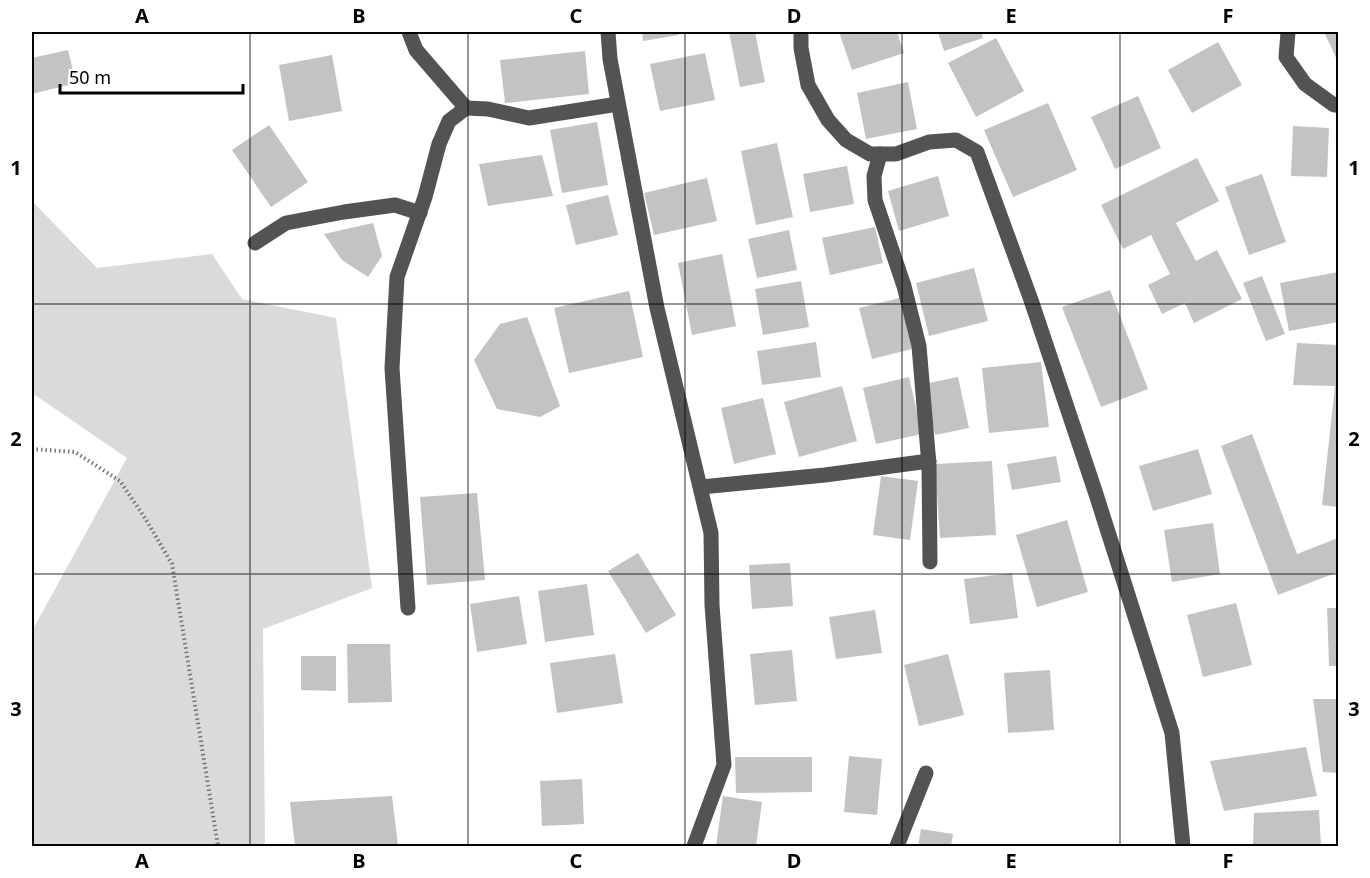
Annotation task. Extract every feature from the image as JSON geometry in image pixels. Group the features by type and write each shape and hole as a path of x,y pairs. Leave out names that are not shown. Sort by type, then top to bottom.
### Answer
{"street":[{"path":"410,32 416,50 466,108"},
{"path":"608,32 610,59 657,308 711,533 712,605 724,765 694,846"},
{"path":"801,32 801,48 808,85 828,120 846,140 870,154 896,154 929,142 956,140 977,152 1032,300 1099,501 1172,733 1183,846"},
{"path":"1287,32 1286,57 1305,84 1334,105 1338,105"},
{"path":"408,608 392,368 397,277 449,121 466,108 488,109 529,118 618,104"},
{"path":"880,154 873,176 875,200 904,286 919,345 929,461 930,562"},
{"path":"255,243 286,223 344,212 395,205 420,213"},
{"path":"701,487 825,475 929,461"},
{"path":"897,846 926,773"}],"path":[{"path":"32,449 75,452 120,481 172,564 218,846"}],"shaded area":[{"path":"32,201 97,268 212,254 242,299 336,318 372,588 263,629 265,846 32,846 32,631 127,458 32,393"}],"building":[{"path":"642,32 678,32 679,35 643,41"},
{"path":"729,32 755,32 765,82 740,87"},
{"path":"839,32 897,32 904,53 852,70"},
{"path":"938,32 981,32 983,38 944,51"},
{"path":"1324,32 1338,32 1338,62"},
{"path":"996,38 1024,91 976,117 948,63"},
{"path":"1218,42 1242,85 1192,113 1168,70"},
{"path":"68,50 76,83 32,94 32,58"},
{"path":"585,51 589,94 505,103 500,60"},
{"path":"705,53 715,100 660,111 650,64"},
{"path":"332,55 342,111 289,121 279,65"},
{"path":"908,82 917,129 866,139 857,93"},
{"path":"1138,96 1161,148 1115,169 1091,117"},
{"path":"1048,103 1077,170 1013,197 984,130"},
{"path":"597,122 608,185 562,193 550,130"},
{"path":"269,125 308,182 271,207 232,150"},
{"path":"1293,126 1329,128 1327,177 1291,176"},
{"path":"777,143 793,217 756,225 741,151"},
{"path":"542,155 553,196 488,206 479,164"},
{"path":"1197,158 1219,201 1176,223 1196,261 1217,250 1242,299 1194,323 1185,303 1162,314 1148,285 1170,274 1151,235 1123,249 1101,205"},
{"path":"847,166 854,204 810,212 803,174"},
{"path":"1262,174 1286,242 1249,255 1225,187"},
{"path":"938,176 949,216 899,231 888,191"},
{"path":"707,178 717,221 654,235 644,193"},
{"path":"608,195 618,235 576,245 566,205"},
{"path":"373,223 382,256 368,277 342,260 324,234"},
{"path":"875,227 883,263 830,275 822,238"},
{"path":"789,230 797,270 757,278 748,239"},
{"path":"722,254 736,326 692,335 678,263"},
{"path":"974,268 988,321 929,336 916,283"},
{"path":"1338,272 1338,322 1289,331 1280,283"},
{"path":"1262,276 1285,334 1266,341 1243,283"},
{"path":"801,281 809,327 763,335 755,289"},
{"path":"1110,290 1148,389 1101,407 1062,307"},
{"path":"629,291 643,357 569,373 554,308"},
{"path":"900,298 912,349 872,359 859,308"},
{"path":"527,317 560,406 540,417 497,409 474,360 500,324"},
{"path":"816,342 821,377 762,385 757,351"},
{"path":"1297,343 1338,345 1338,507 1322,505 1335,386 1293,385"},
{"path":"1041,362 1049,427 989,433 982,368"},
{"path":"909,377 922,434 876,444 863,388"},
{"path":"958,377 969,428 935,435 924,384"},
{"path":"842,386 857,441 799,457 784,402"},
{"path":"763,398 776,454 734,464 721,408"},
{"path":"1252,434 1297,554 1338,538 1338,572 1278,595 1221,446"},
{"path":"1198,449 1212,494 1153,511 1139,466"},
{"path":"1056,456 1061,482 1012,490 1007,464"},
{"path":"992,461 996,535 940,538 935,464"},
{"path":"881,476 918,481 910,540 873,535"},
{"path":"477,493 485,580 427,585 420,497"},
{"path":"1067,520 1088,592 1037,607 1016,535"},
{"path":"1213,523 1220,574 1172,582 1164,530"},
{"path":"638,553 676,615 646,633 608,571"},
{"path":"790,563 793,606 752,609 749,565"},
{"path":"1012,573 1018,618 970,624 964,579"},
{"path":"587,584 594,635 545,642 538,591"},
{"path":"519,596 527,644 477,652 470,604"},
{"path":"1236,603 1252,665 1203,677 1187,615"},
{"path":"1327,608 1338,608 1338,666 1329,666"},
{"path":"875,610 882,653 836,659 829,617"},
{"path":"347,644 390,644 392,702 348,703"},
{"path":"792,650 797,701 755,705 750,654"},
{"path":"615,654 623,703 557,713 550,663"},
{"path":"948,654 964,715 919,726 904,665"},
{"path":"301,656 336,656 336,691 301,690"},
{"path":"1050,670 1054,730 1008,733 1004,673"},
{"path":"1313,699 1338,699 1338,773 1323,772"},
{"path":"1306,747 1317,796 1224,811 1210,761"},
{"path":"849,756 882,759 877,815 844,812"},
{"path":"735,757 812,757 812,792 736,793"},
{"path":"582,779 584,824 542,826 540,781"},
{"path":"392,796 398,846 295,846 290,802"},
{"path":"723,796 762,802 756,846 716,846"},
{"path":"1319,810 1321,846 1253,846 1254,813"},
{"path":"921,829 953,834 951,846 918,846"}]}
